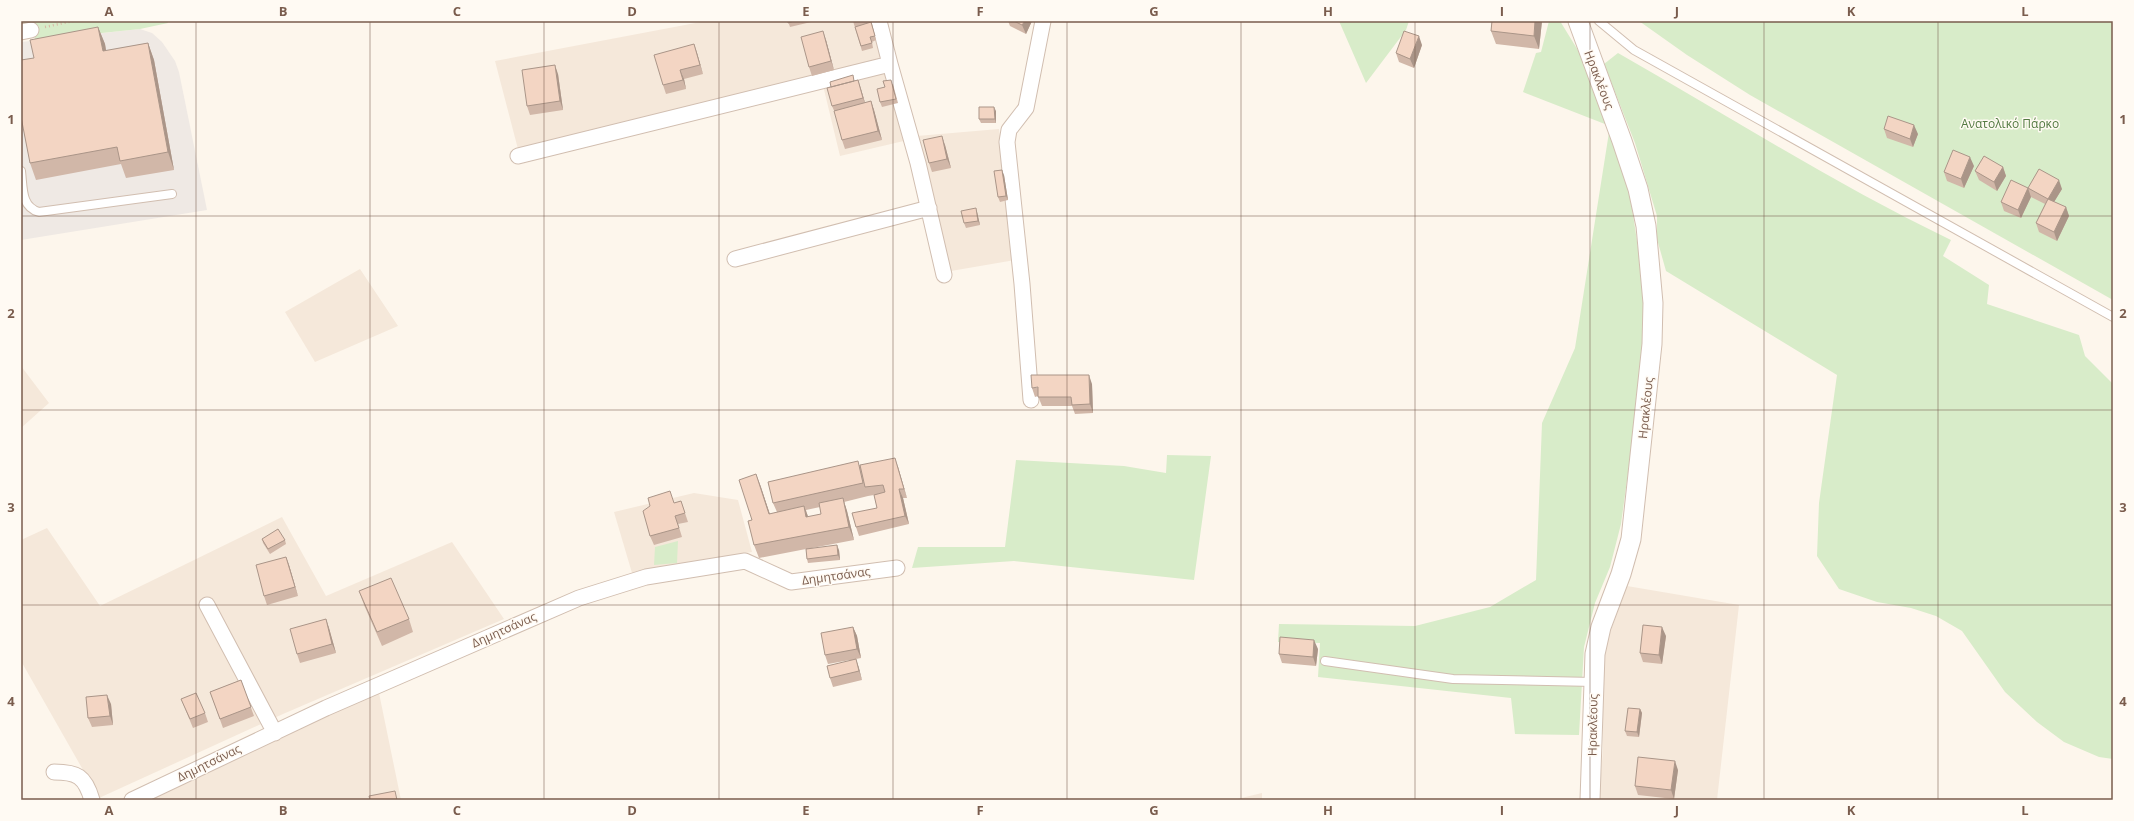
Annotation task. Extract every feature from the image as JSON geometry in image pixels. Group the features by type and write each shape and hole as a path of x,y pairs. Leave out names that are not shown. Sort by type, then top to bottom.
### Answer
{"street":[{"path":"879,21 929,208 944,275"},
{"path":"1031,400 1021,277 1006,147 1009,130 1026,108 1043,21"},
{"name":"Ηρακλέους","path":"1578,21 1638,188 1646,226 1653,303 1652,344 1633,525 1627,557 1597,640 1590,800"},
{"path":"518,156 890,64"},
{"path":"735,259 929,208"},
{"name":"Δημητσάνας","path":"132,800 274,733 579,598 646,577 745,561 791,582 897,568"},
{"path":"207,605 274,733"},
{"path":"54,772 72,772 82,778 92,800"}],"lane":[{"path":"1599,21 1634,50 2113,317"},
{"path":"21,171 27,206 31,210 39,212 172,194"},
{"path":"1325,661 1453,679 1594,682"}],"path":[{"path":"26,31 73,21"}],"shaded area":[{"path":"706,21 878,21 908,140 840,156 821,77 519,153 495,61"},
{"path":"140,29 152,33 162,42 175,61 179,72 207,210 21,240 21,42"},
{"path":"999,129 1015,260 951,271 917,136"},
{"path":"360,269 398,326 315,362 285,312"},
{"path":"21,366 49,403 21,428"},
{"path":"694,493 738,500 752,552 632,573 614,512"},
{"path":"282,517 326,596 452,542 504,619 283,714 99,798 21,661 21,540 47,528 100,606"},
{"path":"1627,586 1739,605 1717,800 1599,800 1603,749 1603,673 1606,644"},
{"path":"379,693 401,800 145,800 305,726"},
{"path":"1262,793 1262,800 1233,800"}],"green space":[{"path":"21,21 167,21 168,23 140,29 35,40 33,24 21,26"},
{"path":"1339,21 1409,21 1406,30 1366,83"},
{"path":"1549,21 1560,21 1587,65 1610,125 1628,182 1644,287 1646,326 1638,400 1621,524 1610,567 1595,603 1584,647 1579,735 1515,734 1511,698 1318,677 1320,643 1278,642 1279,624 1415,626 1490,607 1536,580 1542,423 1575,348 1610,126 1523,92 1536,53 1541,52"},
{"name":"Ανατολικό Πάρκο","path":"1639,21 2113,21 2113,300 1750,95 1687,55"},
{"path":"1618,53 1824,173 1908,219 1951,240 1943,256 1989,285 1987,304 2079,335 2085,356 2113,384 2113,759 2099,757 2064,742 2037,722 2005,692 1962,631 1936,616 1911,608 1877,602 1839,589 1817,556 1819,503 1837,375 1666,271 1657,239 1657,216 1635,143 1604,64"},
{"path":"1167,455 1211,456 1194,580 1014,561 912,568 918,547 1005,547 1016,460 1124,466 1166,473"},
{"path":"678,541 677,563 654,565 655,547"}],"building":[{"path":"1014,21 1025,21 1022,25"},
{"path":"1492,21 1535,21 1534,36 1491,31"},
{"path":"871,22 875,36 870,37 872,43 861,46 855,27"},
{"path":"98,27 103,51 148,43 168,152 120,161 117,147 30,163 21,117 21,60 34,58 30,40"},
{"path":"823,31 831,61 809,67 801,37"},
{"path":"1404,31 1419,36 1410,59 1396,53"},
{"path":"694,44 700,65 680,70 683,80 663,85 654,55"},
{"path":"555,65 560,101 527,106 522,70"},
{"path":"853,75 854,81 831,87 830,82"},
{"path":"858,80 863,98 832,106 827,88"},
{"path":"891,80 896,99 880,102 877,89 885,87 883,81"},
{"path":"871,101 878,131 842,140 834,111"},
{"path":"979,107 994,107 995,119 979,119"},
{"path":"1888,116 1914,125 1910,139 1884,129"},
{"path":"942,136 947,159 929,163 923,140"},
{"path":"1953,150 1970,157 1961,179 1944,172"},
{"path":"1984,156 2003,167 1994,182 1975,171"},
{"path":"2039,169 2059,180 2048,199 2028,188"},
{"path":"1002,170 1006,196 998,197 994,171"},
{"path":"2011,180 2028,188 2018,210 2001,202"},
{"path":"2048,199 2066,207 2054,232 2036,223"},
{"path":"976,208 978,221 964,223 961,211"},
{"path":"1031,375 1089,375 1090,404 1072,405 1071,397 1038,397 1038,387 1032,388"},
{"path":"895,458 904,489 899,489 905,516 856,527 852,513 877,508 874,495 885,492 883,485 865,487 860,465"},
{"path":"858,461 863,483 773,503 768,482"},
{"path":"756,474 769,514 804,506 806,517 821,514 819,503 843,498 849,527 754,545 748,521 752,520 739,480"},
{"path":"670,491 674,503 681,501 685,513 675,516 679,528 650,536 643,511 650,506 648,498"},
{"path":"278,529 285,540 268,549 262,539"},
{"path":"837,545 838,555 807,559 806,549"},
{"path":"286,557 295,587 264,596 256,565"},
{"path":"391,578 409,619 377,632 359,591"},
{"path":"326,619 332,644 297,654 290,629"},
{"path":"1643,625 1662,627 1659,655 1640,653"},
{"path":"853,627 857,649 825,655 821,633"},
{"path":"1280,637 1314,640 1313,657 1279,654"},
{"path":"856,659 859,671 830,678 827,666"},
{"path":"241,680 251,707 220,719 210,692"},
{"path":"196,693 205,713 190,719 181,699"},
{"path":"107,695 110,716 88,718 86,697"},
{"path":"1628,708 1640,709 1637,732 1625,731"},
{"path":"1638,757 1675,761 1671,790 1635,786"},
{"path":"395,791 397,800 370,800 369,796"}]}
